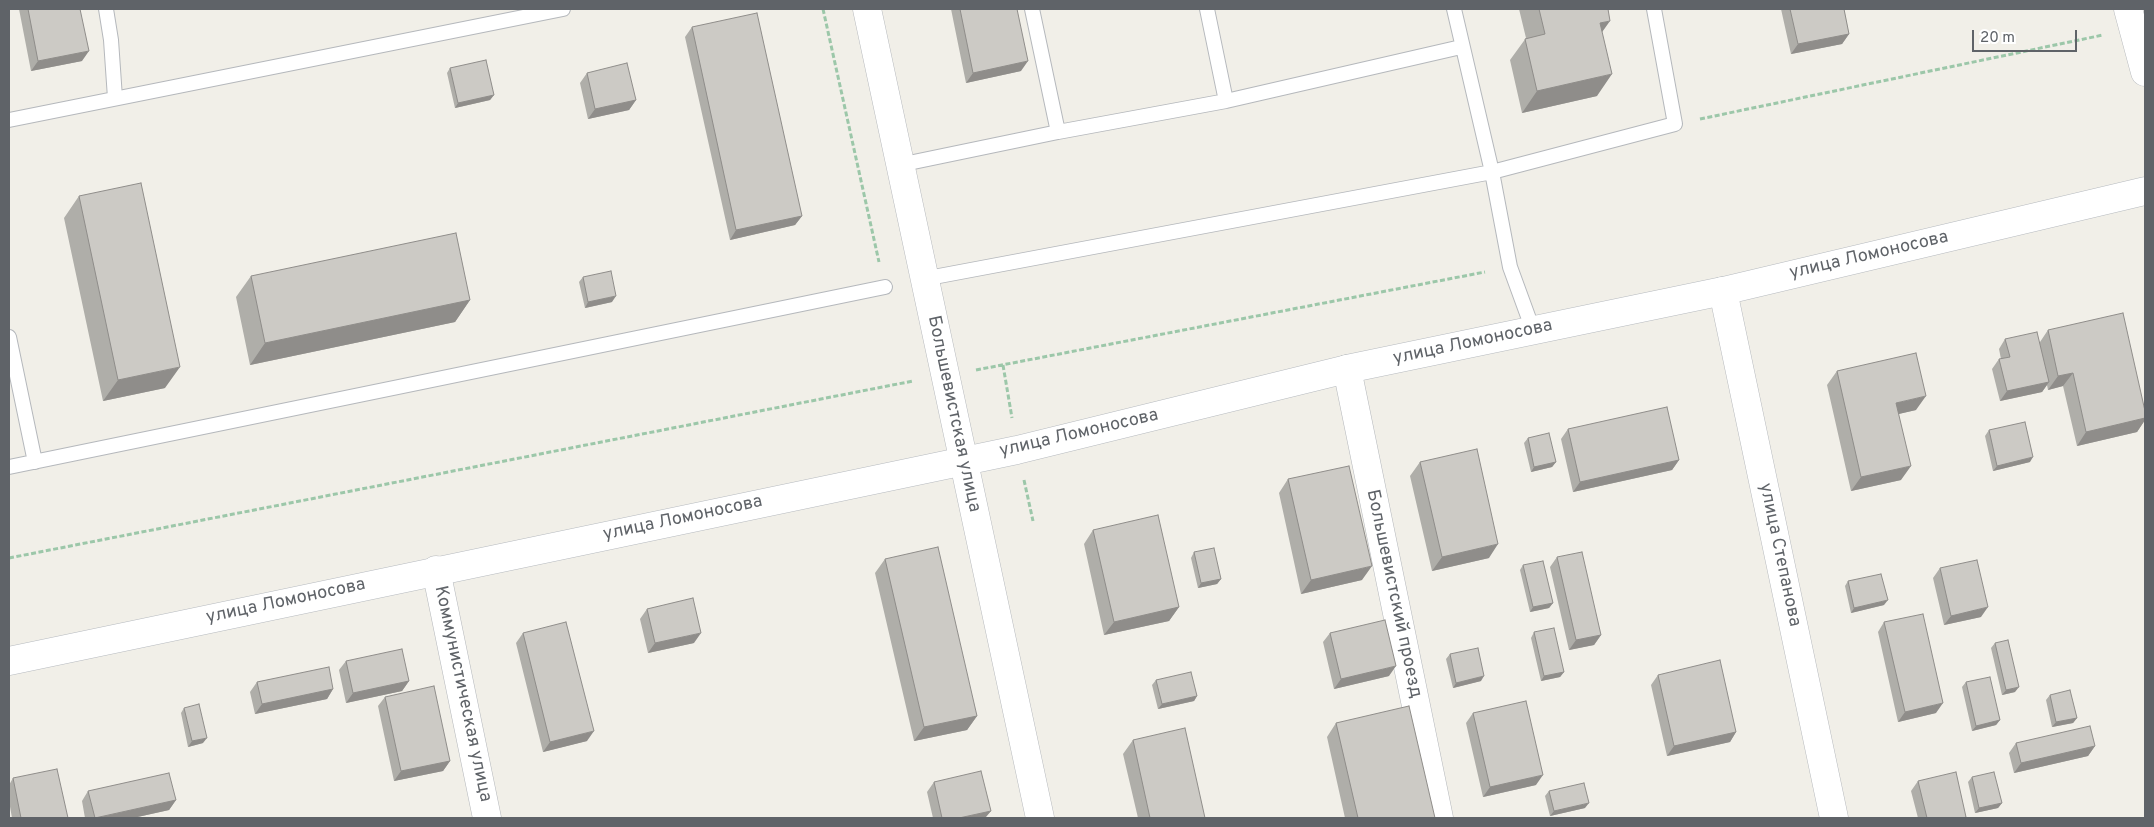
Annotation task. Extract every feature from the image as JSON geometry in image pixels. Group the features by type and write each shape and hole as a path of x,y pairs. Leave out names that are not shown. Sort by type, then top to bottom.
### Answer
{"main road":[{"name":"Большевистская улица","path":"867,9 923,279 1040,818"},
{"path":"2130,18 2145,72"},
{"name":"улица Ломоносова","path":"9,661 436,570 1017,450 1347,369 1723,291 2145,191"},
{"name":"улица Степанова","path":"1723,291 1834,818"},
{"name":"Большевистский проезд","path":"1347,369 1439,818"},
{"name":"Коммунистическая улица","path":"436,570 487,818"}],"lane":[{"path":"106,9 111,40 115,98"},
{"path":"9,120 563,9"},
{"path":"1032,9 1058,132"},
{"path":"1207,9 1226,101"},
{"path":"1454,9 1461,47 1492,172 1510,267 1533,330"},
{"path":"923,279 1492,172 1675,124 1654,9"},
{"path":"899,166 1058,132 1226,101 1461,47"},
{"path":"9,467 885,287"},
{"path":"9,337 35,462"}],"path":[{"path":"823,9 885,287"},
{"path":"1675,124 2130,18"},
{"path":"9,558 945,375 1510,267"}],"building":[{"path":"28,9 80,9 89,51 38,61"},
{"path":"960,9 1017,9 1028,61 973,73"},
{"path":"1539,9 1608,9 1610,21 1600,23 1612,74 1537,91 1525,39 1545,34"},
{"path":"1790,9 1844,9 1849,34 1798,44"},
{"path":"757,13 802,216 736,230 692,27"},
{"path":"486,60 494,95 458,103 450,68"},
{"path":"627,63 636,100 595,109 587,73"},
{"path":"141,183 180,367 118,380 79,196"},
{"path":"456,233 470,300 265,343 251,276"},
{"path":"611,271 616,296 588,302 583,277"},
{"path":"2123,313 2145,418 2086,432 2073,373 2058,376 2048,330"},
{"path":"2037,332 2049,382 2007,391 1999,359 2010,357 2005,339"},
{"path":"1916,353 1926,396 1896,403 1911,466 1861,477 1837,371"},
{"path":"1667,407 1679,460 1580,482 1568,429"},
{"path":"2025,422 2033,457 1997,466 1989,430"},
{"path":"1549,433 1556,462 1534,467 1528,438"},
{"path":"1477,449 1498,544 1442,557 1420,462"},
{"path":"1349,466 1372,566 1311,580 1288,479"},
{"path":"1158,515 1179,607 1114,622 1093,530"},
{"path":"938,547 977,716 924,727 885,559"},
{"path":"1214,548 1221,579 1201,583 1194,552"},
{"path":"1582,552 1601,635 1576,640 1557,557"},
{"path":"1977,560 1988,607 1951,616 1940,568"},
{"path":"1543,561 1553,603 1533,607 1523,565"},
{"path":"1881,574 1888,600 1854,608 1848,581"},
{"path":"693,598 701,633 655,643 647,609"},
{"path":"1923,614 1943,703 1905,712 1884,622"},
{"path":"1385,620 1396,666 1341,679 1330,633"},
{"path":"566,622 594,731 550,742 523,633"},
{"path":"1554,628 1564,672 1544,676 1534,632"},
{"path":"2008,640 2019,687 2006,690 1995,643"},
{"path":"1478,648 1484,676 1456,683 1450,654"},
{"path":"402,649 409,681 353,693 346,661"},
{"path":"1720,660 1736,732 1674,746 1658,675"},
{"path":"329,667 333,689 262,704 257,682"},
{"path":"1191,672 1197,696 1162,704 1156,680"},
{"path":"1990,677 2000,720 1976,726 1966,682"},
{"path":"434,686 450,761 401,771 385,697"},
{"path":"2070,690 2077,718 2056,722 2050,695"},
{"path":"1526,701 1543,775 1490,787 1473,713"},
{"path":"199,704 207,738 192,741 184,708"},
{"path":"1409,706 1435,818 1358,818 1336,723"},
{"path":"2090,726 2095,746 2021,763 2016,743"},
{"path":"1185,728 1205,818 1150,818 1133,740"},
{"path":"57,769 68,818 21,818 13,778"},
{"path":"981,771 991,811 959,818 942,818 934,782"},
{"path":"1956,772 1966,817 1927,818 1918,781"},
{"path":"1994,772 2002,803 1979,808 1972,777"},
{"path":"169,773 176,800 95,818 88,791"},
{"path":"1584,783 1589,803 1554,811 1549,791"}]}
